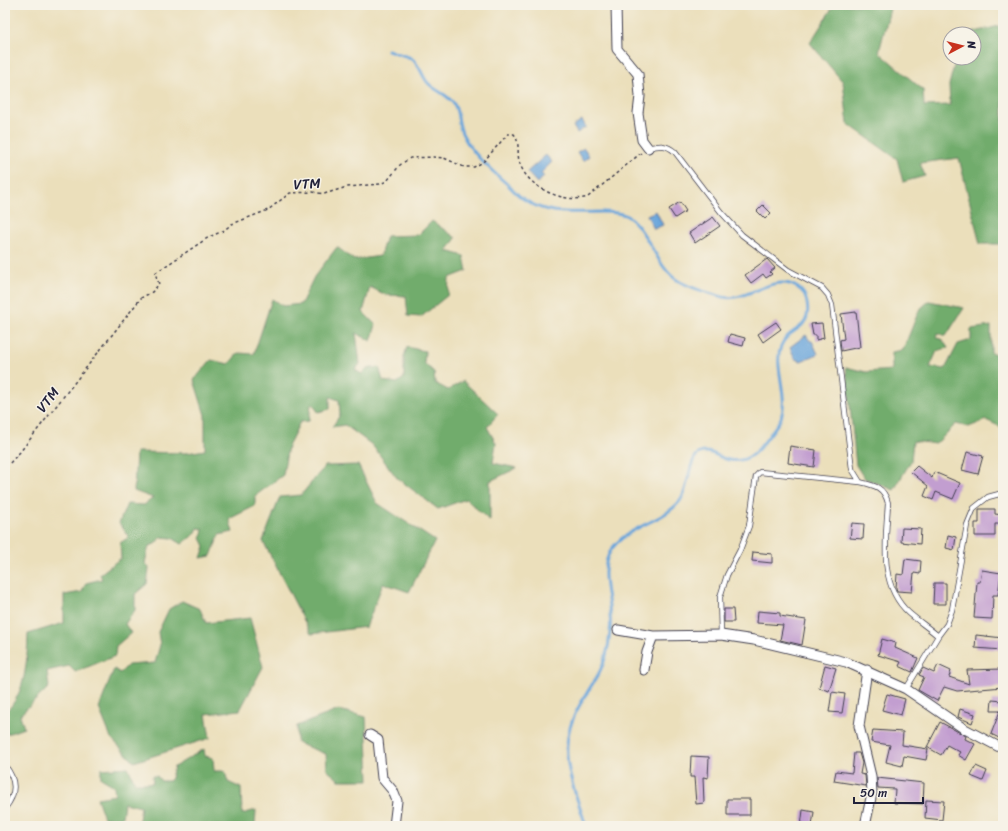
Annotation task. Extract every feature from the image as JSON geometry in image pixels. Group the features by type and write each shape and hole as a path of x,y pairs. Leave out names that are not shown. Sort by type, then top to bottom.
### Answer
{"street":[{"path":"616,5 617,49 638,74 640,96 638,113 642,140 648,148"},
{"path":"618,630 653,636 721,635 754,640 810,652 846,662 867,670 906,689 963,728 1003,749"},
{"path":"644,670 647,652 653,636"},
{"path":"865,826 872,793 871,776 859,726 867,670"},
{"path":"370,735 378,740 382,778 393,791 397,801 394,826"}],"lane":[{"path":"648,148 662,144 672,149 721,212 742,235 788,270 822,288 828,295 832,305 852,469 860,482"},
{"path":"721,635 720,597 727,575 740,550 749,526 756,476 760,472 860,482 876,486 886,495 888,503 886,556 888,575 892,589 909,613 938,636"},
{"path":"906,689 938,636 947,624 952,610 967,525 974,508 988,497 1003,493"},
{"path":"5,766 12,774 14,793 10,802 5,808"}],"path":[{"name":"VTM","path":"5,464 8,465 20,452 141,298 152,292 158,284 154,274 209,237 232,224 268,210 290,194 313,192 324,194 347,187 380,184 387,181 400,165 410,158 444,158 464,167 474,167 483,162 508,134 514,134 518,146 519,163 528,179 550,193 581,199 588,197 648,148"}],"green space":[{"path":"834,5 891,5 879,52 923,90 924,106 950,105 949,85 954,66 982,66 982,30 1003,25 1003,244 980,244 959,158 920,163 925,176 903,182 897,159 848,124 843,82 810,43"},
{"path":"432,221 456,238 447,251 464,256 467,271 449,278 448,295 421,317 408,316 406,296 386,295 370,287 363,312 376,325 371,341 356,333 360,364 355,370 362,374 366,369 379,367 383,381 397,383 404,378 404,357 407,347 425,351 424,363 434,372 435,383 448,390 463,381 498,414 487,427 496,443 493,463 517,468 490,481 490,521 466,499 438,509 397,478 372,445 345,425 332,427 340,415 339,400 330,397 330,409 318,412 314,405 311,404 309,421 300,422 288,446 283,475 255,496 255,506 229,519 233,532 219,535 211,556 201,558 205,546 201,538 203,529 198,528 195,534 182,544 172,538 161,537 155,544 149,546 145,563 149,568 147,584 135,594 135,610 125,624 131,633 116,646 115,656 75,672 69,666 47,671 49,687 20,715 24,728 7,734 5,729 5,713 12,705 21,687 26,666 28,634 64,623 64,595 82,592 86,583 102,579 100,574 121,558 120,543 129,537 119,523 127,504 144,505 153,498 134,491 136,452 187,453 205,450 205,415 194,380 211,360 229,364 238,353 254,354 272,299 283,306 301,304 314,277 337,247 354,260 380,256 386,236 418,235"},
{"path":"929,301 964,308 946,336 937,333 936,338 942,339 948,348 937,351 930,367 945,369 958,344 971,340 971,329 991,326 991,353 1003,355 1003,428 986,420 969,427 956,424 936,444 913,441 911,461 894,490 864,478 856,465 846,367 866,372 892,370 892,352 903,350 919,310"},
{"path":"358,465 377,503 435,541 409,592 383,583 366,627 311,634 263,541 280,497 301,495 325,466"},
{"path":"182,601 200,609 206,623 250,618 263,667 240,710 206,714 210,738 134,762 111,738 99,708 114,669 120,673 128,665 155,663 160,645 158,632 169,609"},
{"path":"339,710 366,717 369,780 339,780 327,770 326,754 297,743 297,726"},
{"path":"204,749 205,756 213,758 214,771 225,771 228,782 241,788 242,814 256,810 255,826 138,826 141,807 124,803 122,818 104,818 97,798 115,795 114,786 101,778 101,769 128,767 135,783 153,783 152,776 157,776 161,781 170,781 174,767"}],"water":[{"path":"582,120 586,127 577,133 573,126"},
{"path":"584,148 589,156 583,161 577,152"},
{"path":"546,155 552,162 541,173 544,177 537,183 527,172"},
{"path":"656,211 663,225 654,229 647,215"},
{"path":"806,335 810,341 812,341 818,354 801,361 795,359 790,347"}],"building":[{"path":"680,202 686,211 675,218 669,209"},
{"path":"763,205 771,213 765,219 757,211"},
{"path":"713,217 720,226 695,243 689,233"},
{"path":"767,259 775,268 770,272 772,274 766,278 763,274 751,283 745,275"},
{"path":"856,312 860,347 841,351 840,340 844,339 841,314"},
{"path":"776,322 781,329 763,342 758,334"},
{"path":"822,323 824,338 816,340 816,335 813,335 811,324"},
{"path":"730,334 745,338 743,346 728,342"},
{"path":"790,446 816,450 814,467 788,463"},
{"path":"967,452 983,456 978,474 962,470"},
{"path":"917,466 932,478 934,472 960,483 953,499 936,492 933,500 924,496 928,486 911,472"},
{"path":"979,509 995,509 995,514 1003,515 1003,524 995,524 995,536 975,536 975,523 979,523"},
{"path":"852,523 864,524 863,539 850,538"},
{"path":"902,528 921,529 920,544 901,542"},
{"path":"948,535 956,537 954,550 946,548"},
{"path":"753,552 772,554 772,563 752,561"},
{"path":"905,559 921,561 920,574 914,573 912,592 897,591 896,588 897,574 903,575"},
{"path":"982,570 1001,573 998,595 993,595 992,619 974,618 977,582 980,582"},
{"path":"934,583 946,583 946,604 933,604"},
{"path":"724,609 733,609 734,622 724,622"},
{"path":"758,611 780,613 780,616 806,620 802,645 780,640 783,625 757,623"},
{"path":"976,635 1003,638 1002,650 975,648"},
{"path":"882,639 896,643 895,648 918,658 912,672 899,666 901,662 878,655"},
{"path":"825,665 836,668 829,691 819,688"},
{"path":"938,665 951,671 949,677 969,684 967,670 1003,669 1003,687 957,691 944,687 937,701 918,690 924,677 919,675 923,668 934,673"},
{"path":"832,692 845,694 842,713 829,712"},
{"path":"887,694 905,699 901,715 882,710"},
{"path":"992,700 1003,701 1003,740 991,734 1000,711 991,711"},
{"path":"960,709 975,714 972,723 958,717"},
{"path":"940,722 966,736 965,739 975,744 966,760 958,755 960,752 947,745 941,755 927,747"},
{"path":"873,730 903,732 902,745 928,749 926,760 904,756 902,766 886,762 890,745 871,742"},
{"path":"854,753 859,753 862,763 860,774 865,775 866,786 834,781 836,771 852,773"},
{"path":"691,756 709,757 708,778 703,777 704,803 696,804 694,777 690,777"},
{"path":"976,766 987,771 983,781 971,776"},
{"path":"877,778 924,783 923,804 894,803 895,789 878,788"},
{"path":"727,799 750,799 750,815 727,815"},
{"path":"926,800 944,801 942,820 925,818"},
{"path":"803,810 814,812 812,826 801,826"}],"waterway":[{"path":"388,50 414,60 428,83 446,96 455,106 461,132 472,149 488,167 525,200 543,209 552,211 610,212 625,215 639,228 663,266 670,274 677,280 699,290 732,298 780,283 789,284 800,289 807,301 808,312 806,319 799,328 789,335 781,346 779,362 783,409 780,420 763,444 754,454 743,460 729,460 707,452 700,453 693,461 685,490 680,501 664,514 626,535 611,550 607,559 605,579 611,622 608,648 601,669 571,724 567,744 570,775 586,826"}]}
